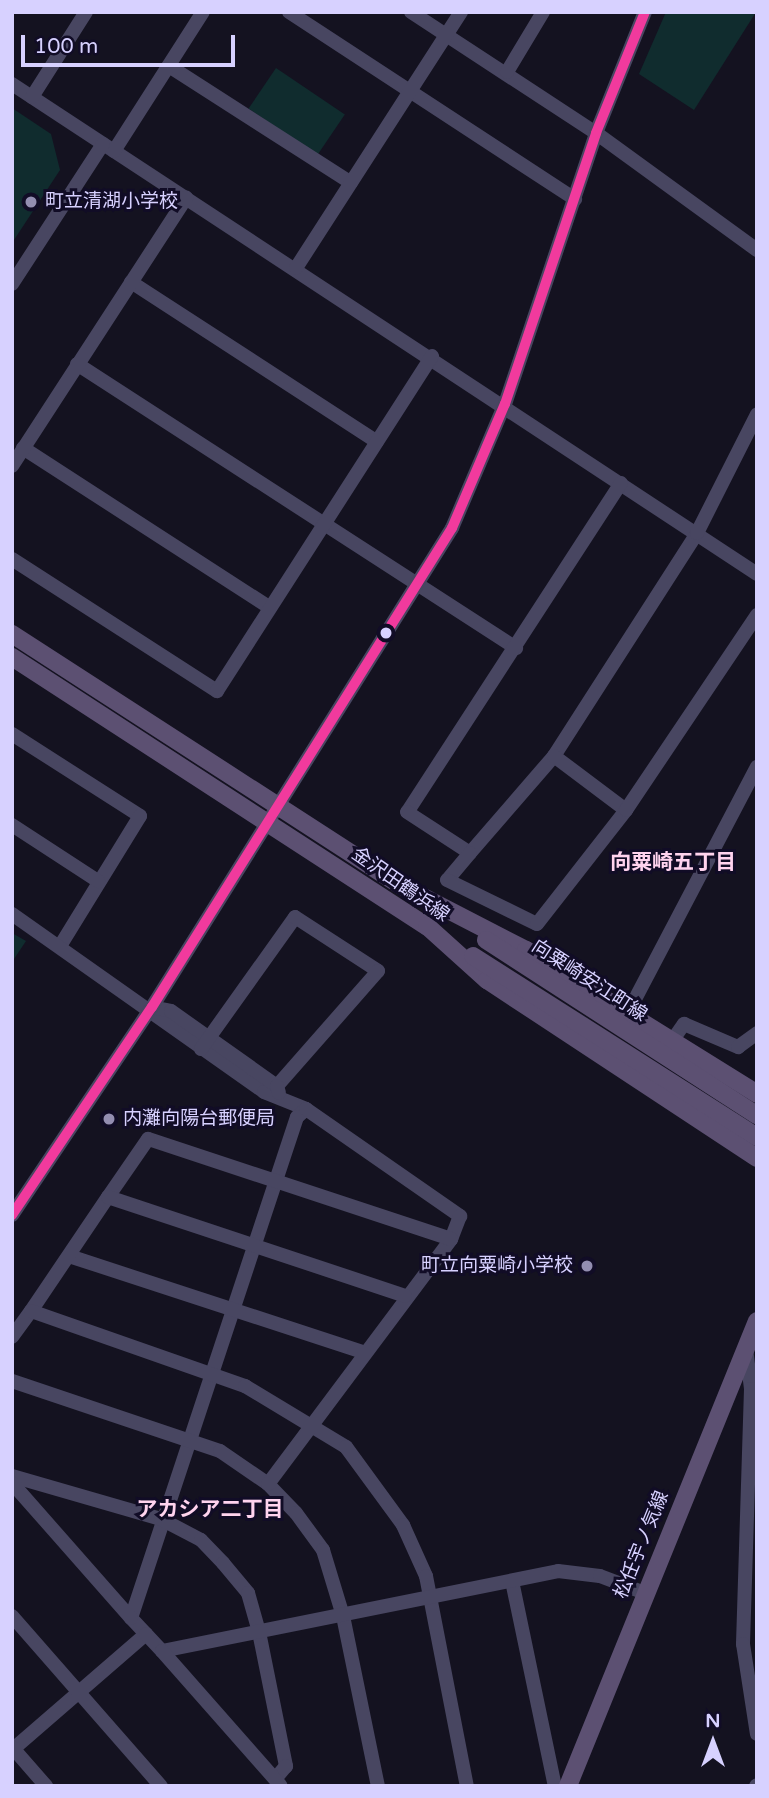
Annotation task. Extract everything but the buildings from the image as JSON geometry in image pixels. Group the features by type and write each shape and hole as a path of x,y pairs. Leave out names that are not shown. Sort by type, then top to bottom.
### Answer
{"main road":[{"name":"金沢田鶴浜線","path":"12,634 274,815 427,926 486,980 757,1157"},
{"name":"金沢田鶴浜線","path":"12,657 274,815 398,884 526,950 757,1094"},
{"name":"向粟崎安江町線","path":"398,884 757,1115"},
{"path":"427,926 757,1137"},
{"name":"松任宇ノ気線","path":"568,1786 752,1336"}],"street":[{"path":"32,97 86,12"},
{"path":"12,284 169,66 203,12"},
{"path":"289,12 575,199"},
{"path":"411,12 507,72 596,133 757,250"},
{"path":"296,268 461,12"},
{"path":"507,72 543,12"},
{"path":"12,1215 17,1198 152,1007 419,586 483,463 596,133 645,12"},
{"path":"169,66 351,183"},
{"path":"12,84 505,404 757,574"},
{"path":"12,466 186,198"},
{"path":"131,282 377,442"},
{"path":"12,559 217,691 432,356"},
{"path":"77,364 516,648"},
{"path":"757,414 697,533 554,757 447,880 537,924 626,810 757,615"},
{"path":"23,448 270,608"},
{"path":"470,853 407,812 621,483"},
{"path":"12,734 140,816 60,946"},
{"path":"554,757 626,810"},
{"path":"633,1003 757,767"},
{"path":"12,825 98,881"},
{"path":"12,914 205,1043 264,1092 278,1089 378,971 296,917 205,1043"},
{"path":"672,1041 684,1024 738,1047 757,1033"},
{"path":"268,1484 313,1430 405,1296 451,1239 460,1216 278,1089"},
{"path":"131,1618 161,1519 297,1117 306,1109"},
{"path":"12,1337 148,1139 451,1239"},
{"path":"108,1197 405,1296"},
{"path":"69,1256 365,1353"},
{"path":"31,1311 211,1373 274,1401 313,1430 346,1447 373,1480 403,1525 431,1598 467,1786"},
{"path":"752,1336 752,1674 757,1734"},
{"path":"12,1381 219,1451 268,1484 323,1550 343,1616 378,1786"},
{"path":"12,1476 161,1519 201,1540 223,1563 248,1593 259,1632 286,1766 278,1782 12,1483"},
{"path":"162,1651 558,1571 600,1576 645,1593"},
{"path":"512,1581 555,1786"},
{"path":"12,1616 161,1786"},
{"path":"46,1786 13,1749 146,1634"}],"green space":[{"path":"666,12 756,12 694,110 639,74"},
{"path":"276,68 345,114 317,155 249,109"},
{"name":"町立清湖小学校","path":"12,108 51,134 60,170 12,243"},
{"path":"12,933 26,941 12,962"}],"transit line":[{"path":"12,1215 152,1007 452,528 505,404 596,133 645,12"}],"place":[{"name":"町立清湖小学校","path":"31,202"},
{"name":"内灘向陽台郵便局","path":"109,1119"},
{"name":"町立向粟崎小学校","path":"587,1266"}],"district":[{"name":"向粟崎五丁目","path":"673,863"},
{"name":"アカシア二丁目","path":"210,1510"}]}
